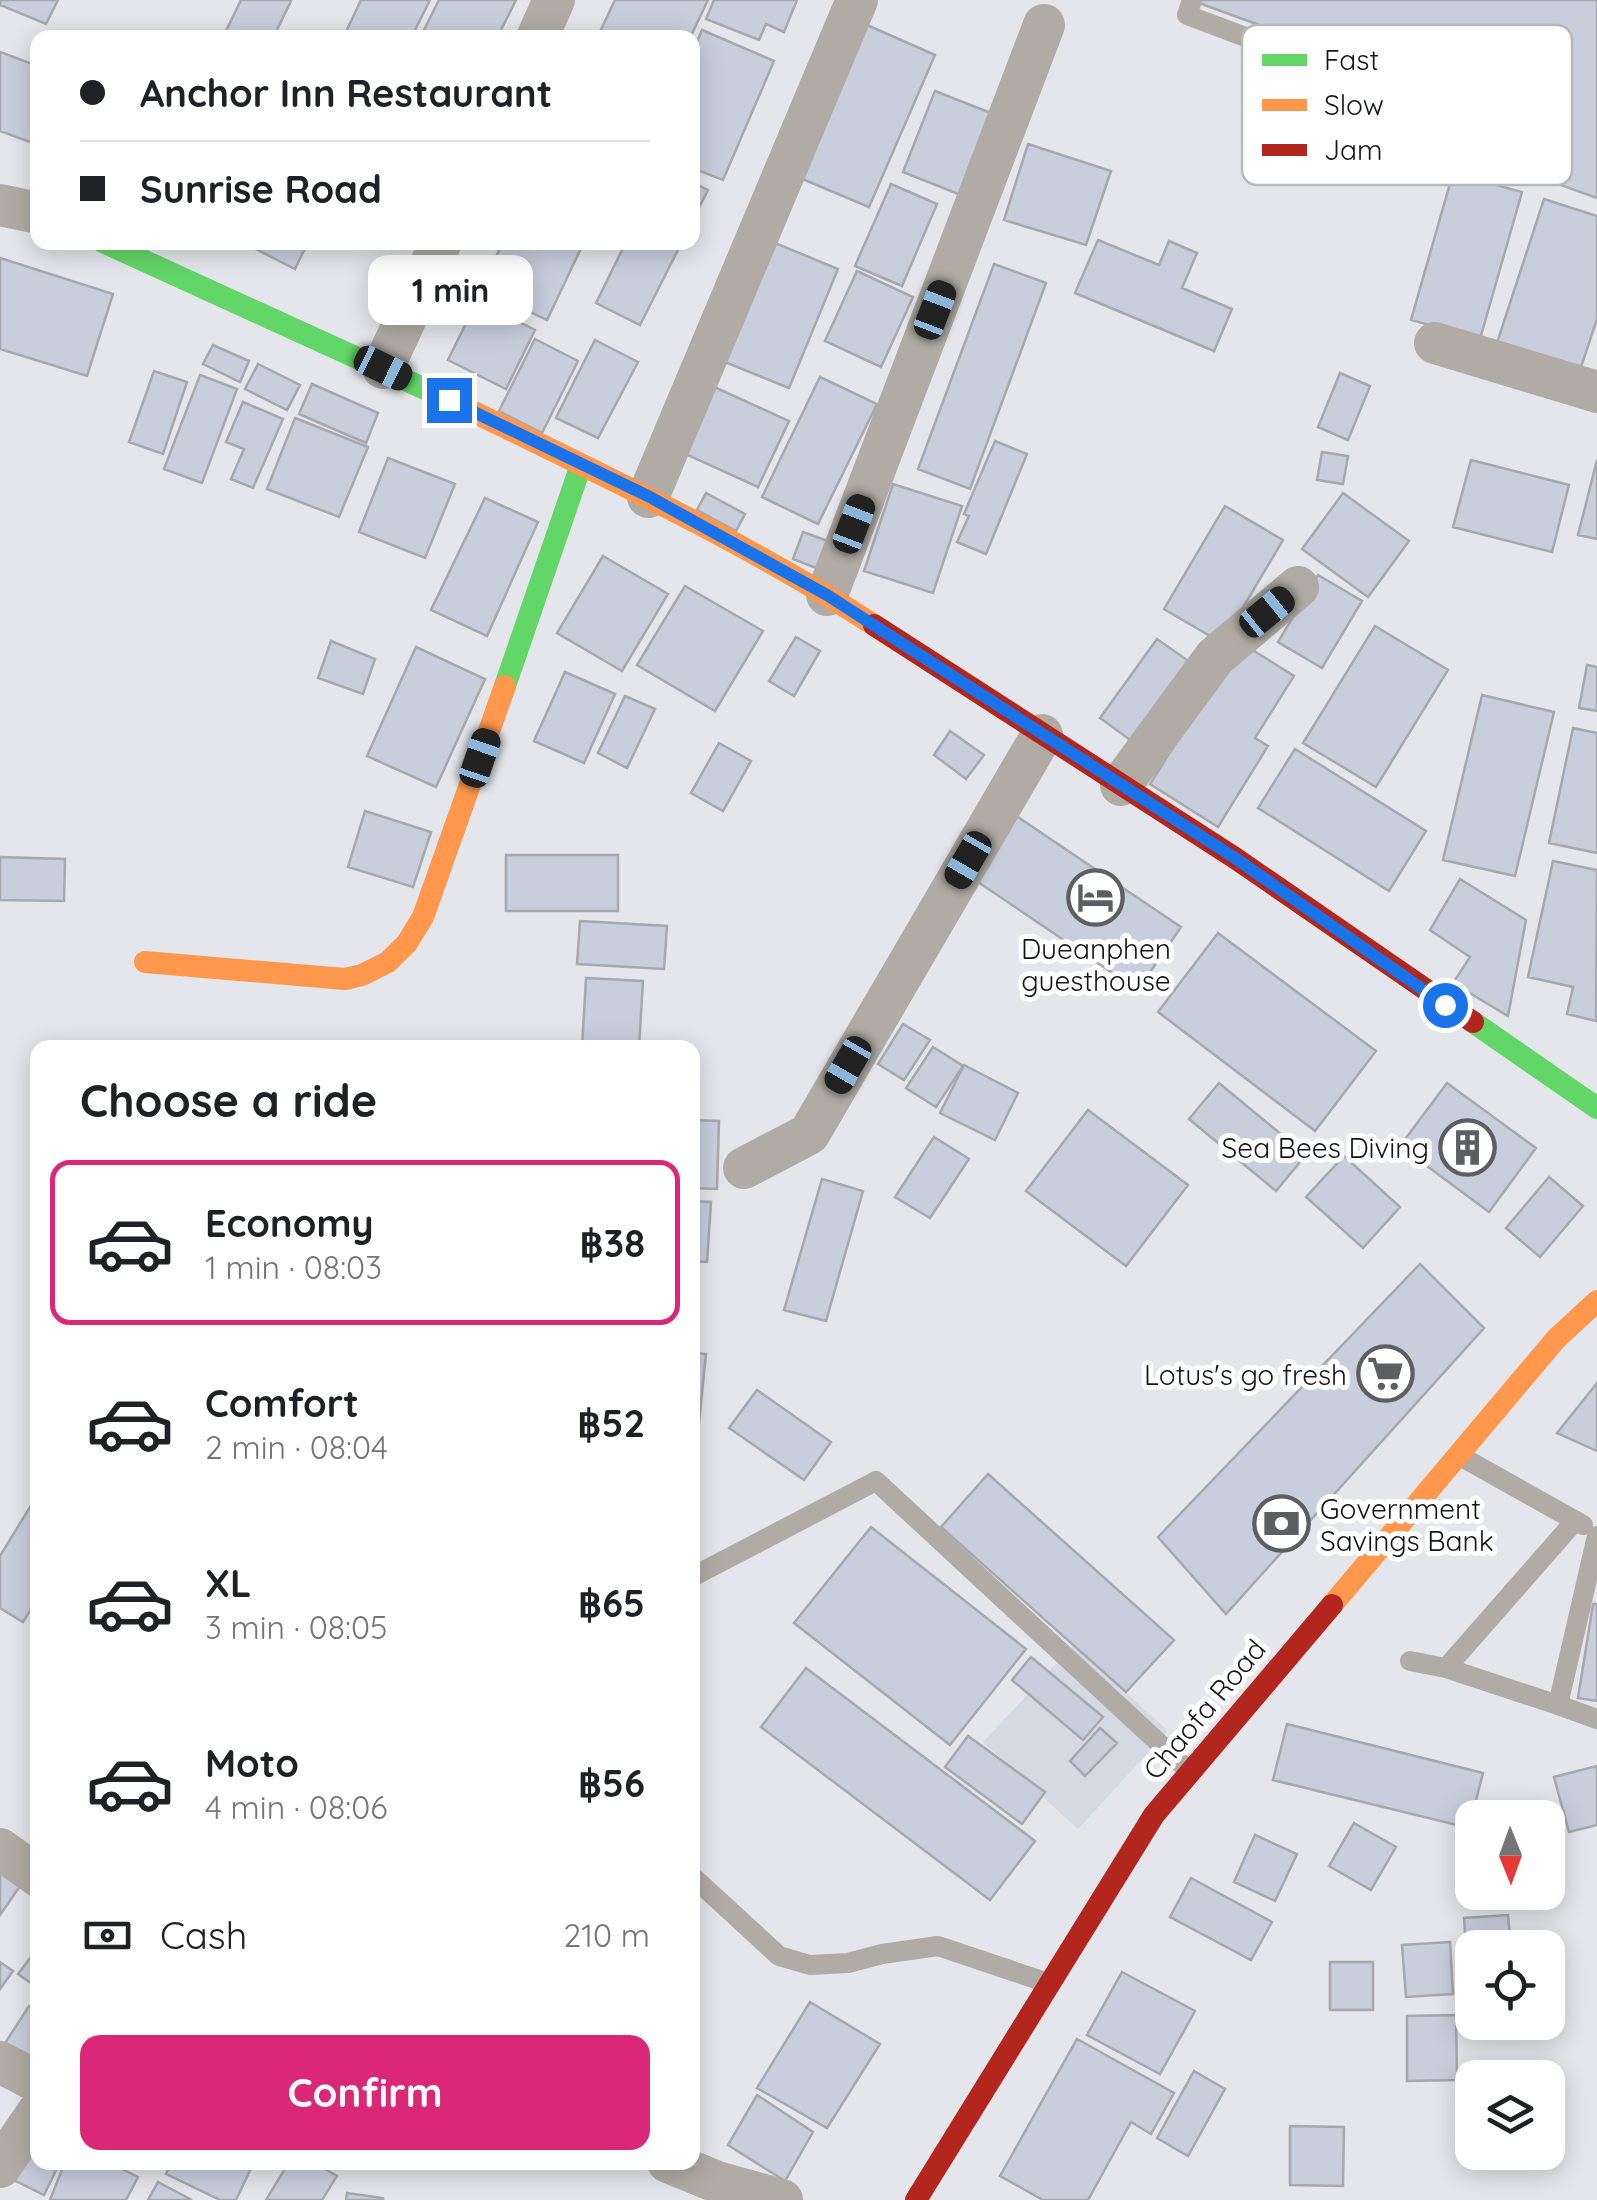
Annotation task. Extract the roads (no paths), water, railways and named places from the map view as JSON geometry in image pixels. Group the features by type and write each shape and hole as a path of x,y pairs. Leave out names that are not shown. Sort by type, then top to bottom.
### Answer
{"street":[{"path":"540,30 554,0"},
{"path":"648,496 857,0"},
{"path":"827,595 1044,25"},
{"path":"0,205 30,212"},
{"path":"121,250 383,368 648,496 827,595 1235,858 1597,1108"},
{"path":"383,368 437,250"},
{"path":"1435,343 1597,392"},
{"path":"145,962 345,979 376,972 397,956 416,932 430,902 582,464"},
{"path":"1121,785 1214,657 1298,586"},
{"path":"744,1168 808,1134 1042,734"},
{"name":"Chaofa Road","path":"916,2200 1154,1815 1556,1339 1597,1301"},
{"path":"0,1848 30,1870"},
{"path":"0,2062 30,2078"},
{"path":"0,2167 30,2124"},
{"path":"688,2170 782,2200"}],"lane":[{"path":"1192,0 1187,15 1242,36"},
{"path":"1458,1455 1597,1534 1558,1705"},
{"path":"700,1573 876,1481 1190,1771"},
{"path":"1446,1668 1576,1520"},
{"path":"1410,1661 1446,1668 1597,1719"},
{"path":"700,1883 779,1956 810,1965 848,1964 882,1954 938,1946 1050,1983"}],"place":[{"name":"Dueanphen guesthouse","path":"1096,897"},
{"name":"Sea Bees Diving","path":"1468,1147"},
{"name":"Lotus's go fresh","path":"1386,1374"},
{"name":"Government Savings Bank","path":"1281,1524"}]}
